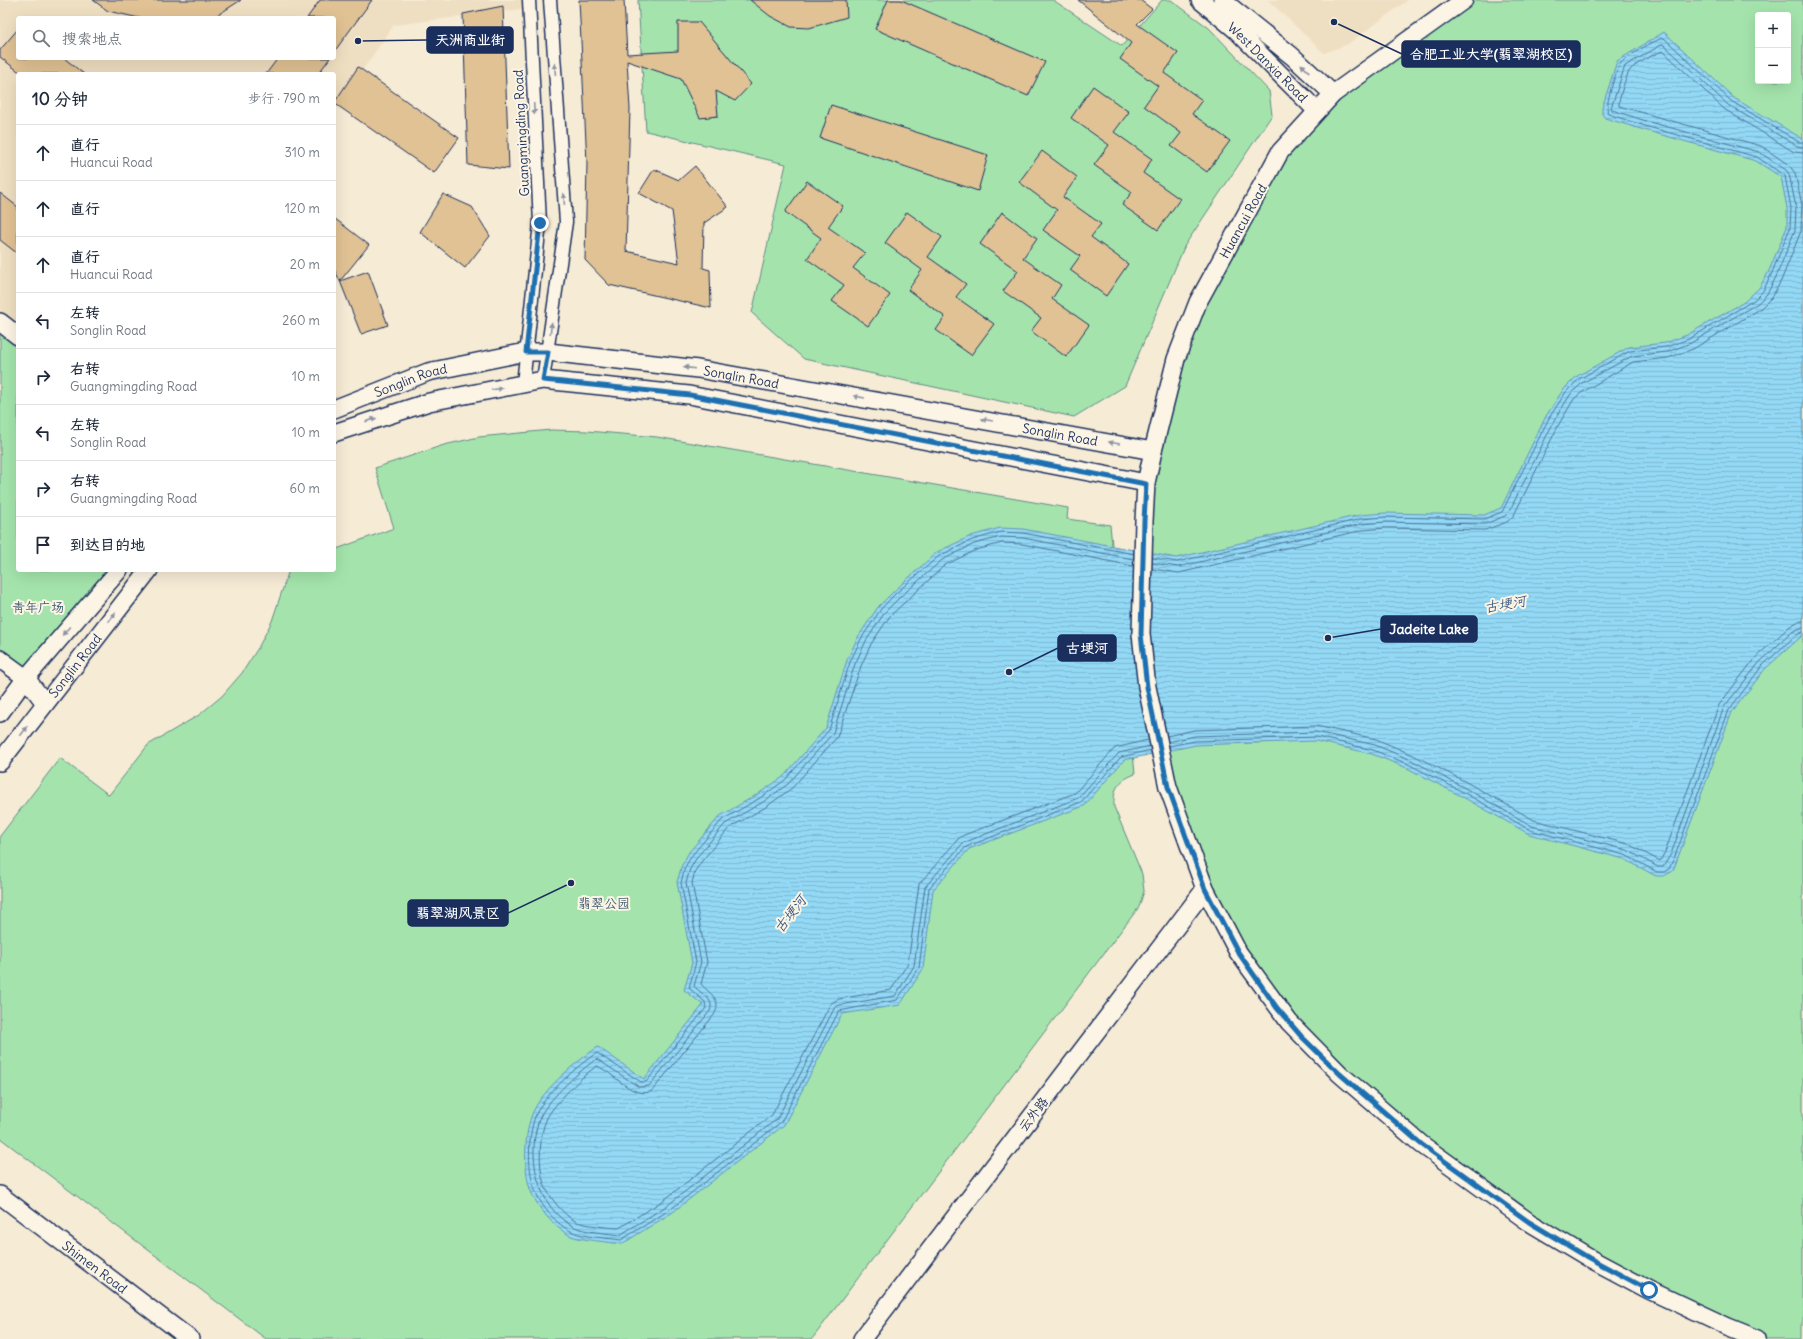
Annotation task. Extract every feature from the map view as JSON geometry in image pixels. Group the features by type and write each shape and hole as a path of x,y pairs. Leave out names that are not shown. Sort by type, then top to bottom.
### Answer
{"street":[{"name":"Guangmingding Road","path":"523,384 540,223 529,0"},
{"path":"543,380 566,222 550,0"},
{"name":"West Danxia Road","path":"1200,0 1236,30 1317,111"},
{"name":"West Danxia Road","path":"1222,0 1292,56 1333,94"},
{"name":"Huancui Road","path":"1205,889 1168,787 1147,687 1141,634 1146,484 1176,359 1198,302 1280,152 1333,94 1464,0"},
{"path":"0,322 16,334"},
{"name":"Songlin Road","path":"336,408 428,372 526,352 548,352 698,369 1153,450"},
{"name":"Songlin Road","path":"336,431 429,402 543,380 690,395 1146,484"},
{"name":"Songlin Road","path":"0,712 26,678 116,572"},
{"name":"Songlin Road","path":"0,762 147,572"},
{"path":"0,658 26,678 45,703"},
{"path":"1205,889 1238,952 1289,1022 1340,1074 1421,1144 1529,1222 1589,1258 1684,1307 1758,1339"},
{"name":"云外路","path":"862,1339 1205,889"},
{"name":"Shimen Road","path":"0,1195 190,1339"}],"shaded area":[{"path":"0,0 529,0 529,8 394,25 336,108 336,72 16,72 16,334 0,322"},
{"path":"1268,0 1408,0 1348,44 1324,53"}],"green space":[{"path":"638,0 1053,0 1122,46 1162,0 1171,0 1209,28 1269,91 1272,115 1185,245 1125,386 1074,417 804,359 752,313 786,164 646,131"},
{"path":"1464,0 1803,0 1803,1339 1758,1339 1589,1258 1340,1074 1238,952 1168,787 1144,521 1176,359 1280,152 1333,94"},
{"name":"青年广场","path":"0,322 16,334 16,572 117,572 26,678 0,659"},
{"name":"翡翠公园","path":"551,430 587,431 657,437 1068,508 1067,519 1110,525 1135,774 1124,779 1118,786 1114,795 1114,807 1142,874 1144,891 1139,907 812,1339 266,1339 0,1138 0,836 60,758 109,795 148,745 199,715 222,696 242,673 258,648 272,621 288,572 336,572 336,549 394,528 375,468 444,445 479,437"}],"water":[{"path":"1664,32 1734,98 1803,139 1803,635 1765,669 1732,712 1673,871 1664,876 1656,876 1624,859 1529,834 1407,768 1372,754 1316,741 1196,745 1124,760 1084,806 969,849 933,890 923,969 900,1005 842,1014 784,1125 673,1212 622,1244 588,1240 571,1236 558,1228 546,1216 533,1196 526,1170 527,1136 531,1116 535,1108 547,1091 563,1074 598,1047 644,1079 703,1005 684,990 692,963 677,882 682,865 689,852 720,816 758,794 783,777 826,728 847,660 858,637 878,607 937,552 971,536 1000,528 1023,529 1176,558 1360,515 1385,513 1484,515 1501,508 1546,416 1563,390 1577,376 1629,347 1665,343 1687,335 1744,302 1759,288 1768,273 1787,227 1787,208 1781,177 1756,161 1644,130 1605,118 1602,114 1602,108 1617,61"}],"building":[{"path":"93,0 241,0 216,16 130,16 108,11"},
{"path":"320,0 372,0 336,49 336,16 308,16"},
{"path":"579,0 624,0 627,54 678,51 678,22 699,22 751,84 735,101 716,91 718,116 700,118 681,79 627,61 630,109 626,251 679,263 672,211 639,193 654,169 679,180 695,166 728,207 704,223 703,268 710,270 711,308 609,285 585,260 587,163"},
{"path":"750,0 846,0 847,17 809,28 791,27 770,16"},
{"path":"888,0 901,0 1045,62 1028,96 875,29"},
{"path":"1078,0 1140,0 1152,9 1137,24 1178,53 1164,73 1202,100 1192,114 1230,141 1207,172 1171,146 1181,133 1144,106 1158,86 1120,59 1131,43"},
{"path":"503,6 509,169 468,165 463,14"},
{"path":"16,31 16,60 66,60 82,72 19,72 0,57 0,50"},
{"path":"276,60 328,60 320,72 268,72"},
{"path":"358,67 459,138 434,173 336,104 336,100"},
{"path":"1093,86 1129,112 1114,132 1152,159 1143,173 1180,199 1158,230 1122,205 1132,192 1094,165 1109,145 1071,118"},
{"path":"831,105 988,155 978,191 820,138"},
{"path":"1042,151 1077,177 1063,197 1101,224 1091,237 1128,264 1106,296 1070,270 1080,256 1043,230 1057,210 1019,182"},
{"path":"807,181 843,206 828,227 865,253 853,268 890,295 868,326 832,301 844,285 807,259 821,238 785,212"},
{"path":"0,193 16,205 16,252 0,240"},
{"path":"443,194 472,207 490,236 465,268 420,232"},
{"path":"907,212 942,237 928,257 966,284 956,297 994,324 971,355 936,330 945,317 908,290 922,270 885,243"},
{"path":"1002,212 1037,238 1023,258 1061,285 1052,299 1089,325 1066,357 1031,331 1041,318 1003,291 1018,271 980,244"},
{"path":"336,220 369,245 340,281 336,273"},
{"path":"368,271 388,325 361,334 340,281"}],"place":[{"name":"合肥工业大学(翡翠湖校区)","path":"1334,22"},
{"name":"天洲商业街","path":"358,41"},
{"name":"Jadeite Lake","path":"1328,638"},
{"name":"古埂河","path":"1009,672"},
{"name":"翡翠湖风景区","path":"571,883"}],"route":[{"path":"540,223 526,352 548,352 543,380 690,395 1146,484 1141,634 1147,687 1168,787 1205,889 1238,952 1256,980 1277,1008 1301,1036 1340,1074 1421,1144 1470,1181 1529,1222 1589,1258 1649,1290"}]}
